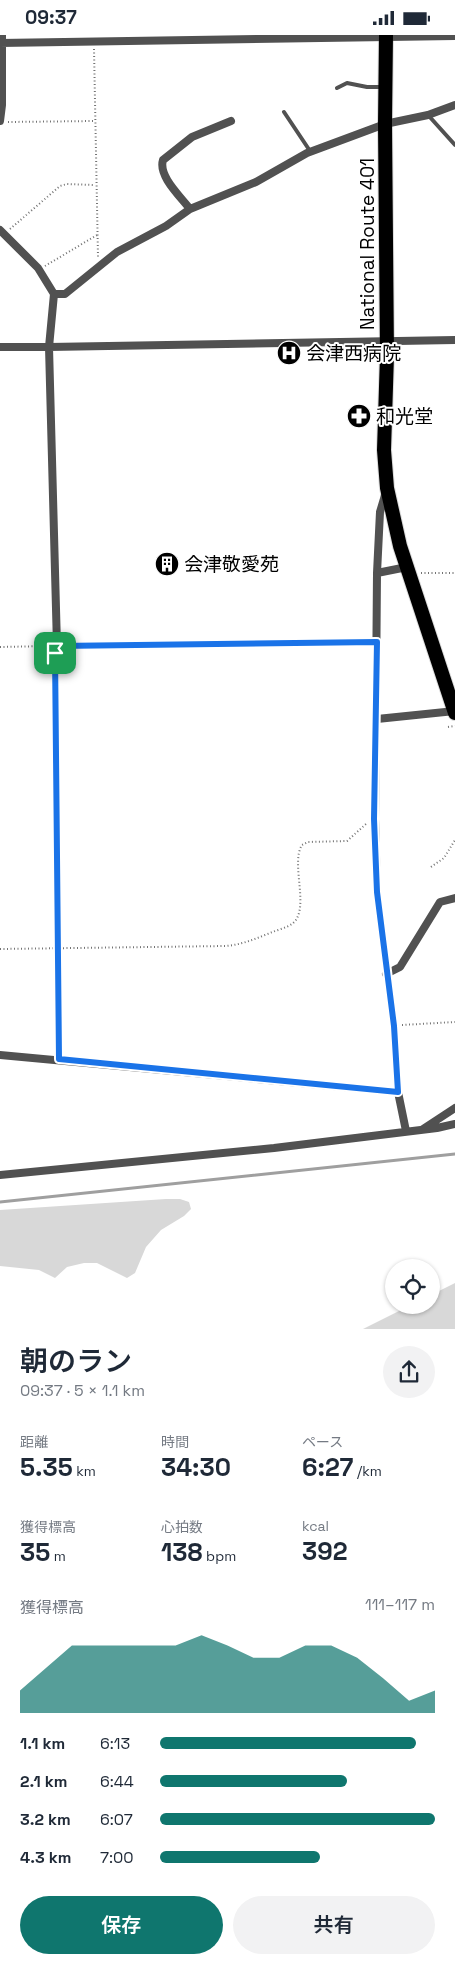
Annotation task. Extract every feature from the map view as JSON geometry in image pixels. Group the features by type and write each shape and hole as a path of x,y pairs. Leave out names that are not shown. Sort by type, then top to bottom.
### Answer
{"highway":[{"name":"National Route 401","path":"386,36 384,450 387,488 394,523 408,570 455,712"}],"street":[{"path":"1,121 1,40 94,41 455,36"},
{"path":"54,294 65,294 117,252 166,226 190,209 256,182 310,151 385,124 428,115 455,105"},
{"path":"190,209 165,175 162,165 163,160 192,137 232,121"},
{"path":"2,232 40,271 54,294 50,347 57,646 377,642"},
{"path":"0,347 455,341"},
{"path":"387,488 380,511 377,573 377,719 374,819 377,892 394,1026 398,1092 406,1131"},
{"path":"377,573 408,570"},
{"path":"377,719 455,712"},
{"path":"386,974 400,967 440,901 455,898"},
{"path":"0,1055 398,1092"},
{"path":"421,1130 455,1108"},
{"path":"0,1175 274,1148 455,1124"}],"lane":[{"path":"337,88 347,83 367,87 386,87"},
{"path":"284,112 310,151"},
{"path":"428,115 455,145"}],"path":[{"path":"94,41 98,268"},
{"path":"1,121 95,121"},
{"path":"2,232 60,186 67,184 94,185"},
{"path":"40,271 46,265 97,235"},
{"path":"408,570 455,573"},
{"path":"0,647 57,646 55,653 59,1059"},
{"path":"448,727 455,725"},
{"path":"0,949 226,946 244,943 285,927 296,919 300,908 298,856 302,845 308,842 347,841 355,836 360,828 374,819"},
{"path":"431,867 444,858 455,840"},
{"path":"394,1026 455,1022"}],"shaded area":[{"path":"180,1199 189,1202 191,1209 184,1216 161,1230 146,1247 135,1273 127,1278 97,1263 84,1263 67,1267 55,1278 39,1270 0,1266 0,1210"},
{"path":"455,1283 455,1329 363,1329 393,1314 440,1314 440,1290"}],"waterway":[{"path":"0,1202 455,1154"}],"place":[{"name":"会津西病院","path":"289,353"},
{"name":"和光堂","path":"359,416"},
{"name":"会津敬愛苑","path":"167,564"}],"route":[{"path":"377,642 374,819 377,892 394,1026 398,1092 59,1059 55,653 57,646 377,642"}]}
